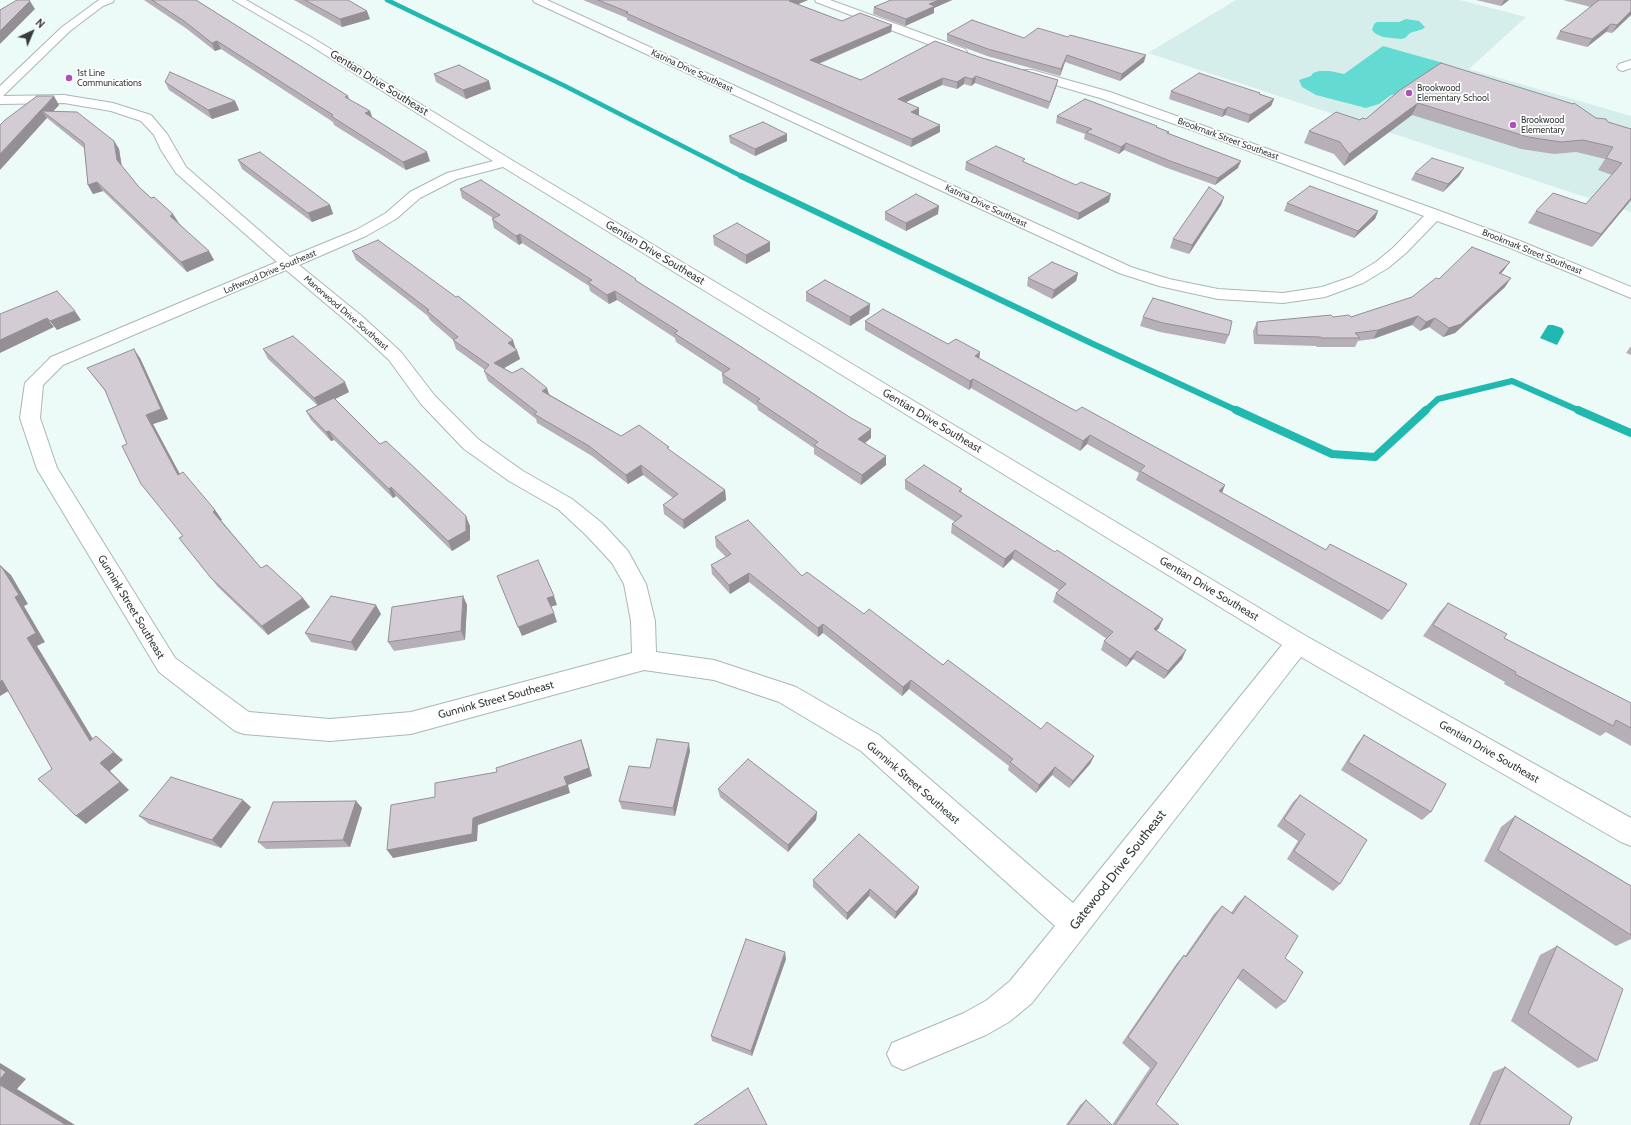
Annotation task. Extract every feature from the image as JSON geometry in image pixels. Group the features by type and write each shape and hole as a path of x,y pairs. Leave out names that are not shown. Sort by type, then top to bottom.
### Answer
{"street":[{"path":"0,93 66,29 99,4 109,0"},
{"name":"Gentian Drive Southeast","path":"238,0 312,42 505,162 1298,643 1631,833"},
{"name":"Katrina Drive Southeast","path":"538,0 1113,264 1165,283 1218,294 1283,298 1325,292 1357,280 1382,265 1400,250 1435,214"},
{"path":"820,0 976,58"},
{"path":"843,9 856,3"},
{"name":"Brookmark Street Southeast","path":"1017,70 1105,95 1435,214 1514,244 1631,293"},
{"name":"Manorwood Drive Southeast","path":"0,100 64,100 113,107 146,118 160,134 181,170 357,321 395,356 428,400 471,444 516,476 565,504 594,529 620,557 635,584 643,621 644,660"},
{"name":"Loftwood Drive Southeast","path":"34,383 57,361 330,247 391,216 415,196 452,176 505,162"},
{"name":"Gunnink Street Southeast","path":"34,383 30,418 47,469 167,665 244,723 330,730 411,723 644,660 714,670 787,694 876,749 1075,924"},
{"name":"Gatewood Drive Southeast","path":"903,1054 975,1024 998,1011 1021,992 1298,643"}],"shaded area":[{"name":"Brookwood Elementary School","path":"1236,0 1460,0 1526,17 1469,69 1631,116 1631,212 1148,53"},
{"path":"1406,19 1419,21 1425,27 1410,33 1405,38 1401,39 1383,37 1376,34 1372,30 1374,24 1377,22 1399,22"},
{"path":"1383,46 1443,63 1406,95 1391,95 1379,104 1366,108 1316,95 1302,87 1299,80 1311,76 1313,73 1319,71 1330,71 1344,74"},
{"path":"1548,325 1562,328 1564,332 1557,345 1540,338"}],"building":[{"path":"17,0 30,1 0,31 0,10"},
{"path":"152,0 196,0 348,96 345,97 370,111 365,113 427,152 403,162 331,116 333,115 217,41 212,43 184,21"},
{"path":"305,0 348,0 367,11 340,19"},
{"path":"598,0 792,0 789,1 842,21 860,13 892,25 810,60 861,80 935,41 979,57 1058,80 1050,102 976,76 972,79 965,77 957,82 943,78 898,99 919,108 911,112 940,125 912,139"},
{"path":"891,0 939,0 929,4 935,6 906,19 874,7"},
{"path":"1599,0 1631,0 1631,11 1617,25 1611,24 1592,39 1560,31"},
{"path":"972,20 1024,38 1038,28 1068,37 1070,35 1146,55 1122,74 1067,55 1061,69 988,49 947,34"},
{"path":"1441,63 1573,104 1574,103 1596,118 1606,119 1608,122 1631,129 1631,198 1601,234 1536,211 1553,193 1586,204 1622,163 1606,158 1613,147 1583,140 1561,142 1528,137 1418,103 1349,154 1340,142 1309,131 1336,112 1360,120 1362,118 1366,119 1400,90"},
{"path":"459,65 489,81 463,90 434,74"},
{"path":"170,72 235,101 208,110 165,82"},
{"path":"1199,73 1274,99 1250,115 1228,107 1224,110 1171,91"},
{"path":"37,96 54,96 0,154 0,125"},
{"path":"1085,99 1157,126 1156,127 1169,132 1167,133 1241,161 1218,178 1126,143 1121,147 1086,132 1092,129 1057,116"},
{"path":"42,111 77,112 114,141 117,160 139,187 151,198 154,197 173,214 170,216 209,251 181,262 97,182 88,185 84,143"},
{"path":"763,122 787,134 755,149 729,136"},
{"path":"996,146 1025,159 1022,161 1076,185 1081,182 1111,194 1079,213 966,162"},
{"path":"260,152 330,205 308,213 238,160"},
{"path":"1432,158 1464,168 1448,184 1415,173"},
{"path":"481,180 851,418 871,429 858,439 886,456 862,475 814,445 818,442 757,401 760,399 722,374 730,369 674,333 678,331 615,291 607,295 588,282 592,280 520,234 516,236 492,219 500,215 460,189"},
{"path":"1310,186 1378,211 1358,231 1287,203"},
{"path":"1209,187 1224,197 1192,245 1173,239"},
{"path":"916,194 939,206 906,223 885,212"},
{"path":"737,223 770,242 746,255 713,236"},
{"path":"378,240 456,297 458,296 513,340 508,343 517,350 494,363 512,373 522,368 547,388 542,391 621,436 639,425 669,447 667,448 725,490 683,520 663,505 678,494 641,465 626,475 589,446 534,414 537,412 484,371 489,365 453,340 458,337 427,311 429,310 352,251"},
{"path":"1472,247 1510,262 1499,273 1511,278 1461,324 1449,328 1435,318 1426,322 1418,316 1378,330 1355,333 1360,338 1257,335 1257,322 1331,315 1333,317 1349,315 1351,317 1412,297 1436,278 1439,279"},
{"path":"1052,262 1078,273 1054,290 1028,278"},
{"path":"825,280 870,304 850,317 806,292"},
{"path":"57,291 75,311 50,321 47,318 0,340 0,314"},
{"path":"1153,298 1232,321 1229,335 1163,323 1143,317"},
{"path":"883,309 948,344 956,339 980,352 975,356 1076,411 1082,407 1225,485 1219,491 1326,550 1330,544 1407,584 1389,611 1140,471 1145,466 1090,435 1083,441 973,379 970,381 865,321"},
{"path":"293,336 345,382 314,398 263,349"},
{"path":"134,349 161,409 146,415 178,475 183,472 215,510 213,512 261,568 267,565 303,598 262,626 211,578 179,538 183,536 141,484 122,446 127,444 105,390 87,368"},
{"path":"334,398 380,444 386,441 466,516 466,531 448,541 391,487 389,489 329,431 326,432 306,411"},
{"path":"924,465 962,489 959,491 1055,552 1057,550 1163,619 1154,629 1186,650 1168,671 1137,651 1130,659 1104,641 1113,632 1056,593 1066,584 1015,550 1005,559 952,524 962,516 905,480"},
{"path":"748,520 802,576 807,572 864,614 869,609 943,665 948,660 1041,729 1047,722 1094,756 1073,781 1055,767 1039,785 1010,762 1013,759 911,680 903,687 823,624 818,628 749,573 729,585 711,565 731,554 715,537"},
{"path":"538,560 554,596 547,598 554,613 518,627 497,576"},
{"path":"0,566 19,595 15,597 36,633 27,638 90,741 96,736 114,752 100,763 120,782 76,816 38,779 52,769 2,680 0,682"},
{"path":"331,596 376,605 351,642 305,633"},
{"path":"463,596 461,631 388,642 392,607"},
{"path":"1448,603 1507,634 1504,638 1631,703 1631,728 1616,720 1613,726 1515,674 1516,672 1433,625"},
{"path":"1364,735 1446,784 1431,812 1348,762"},
{"path":"657,739 689,743 673,808 619,801 629,766 650,768"},
{"path":"581,740 589,768 564,777 567,785 473,818 472,834 387,850 391,805 435,797 435,783 497,772 496,768"},
{"path":"748,759 817,812 788,845 718,789"},
{"path":"171,777 243,800 212,840 139,816"},
{"path":"1300,795 1367,840 1340,884 1294,851 1305,834 1284,819"},
{"path":"356,801 343,840 258,842 273,802"},
{"path":"1515,816 1631,886 1631,935 1498,850"},
{"path":"859,834 919,887 896,912 870,889 847,913 813,880"},
{"path":"1245,896 1298,936 1285,958 1303,972 1285,1002 1243,969 1156,1104 1179,1125 1115,1125 1157,1063 1128,1037 1184,955 1186,957 1222,906 1233,914"},
{"path":"746,939 785,952 751,1051 711,1036"},
{"path":"1557,946 1623,989 1597,1061 1528,1013"},
{"path":"1505,1067 1572,1117 1569,1125 1479,1125"},
{"path":"0,1068 6,1072 0,1079"},
{"path":"0,1085 66,1125 0,1125"},
{"path":"748,1088 767,1125 694,1125"},
{"path":"1086,1100 1112,1125 1068,1125"}],"waterway":[{"path":"387,0 565,86 742,176"},
{"path":"742,176 1091,343 1238,411"},
{"path":"1425,411 1438,399 1512,381 1580,411"},
{"path":"1236,410 1332,454 1375,457 1426,410"},
{"path":"1578,410 1631,433"}],"place":[{"name":"1st Line Communications","path":"69,78"},
{"name":"Brookwood Elementary School","path":"1409,93"},
{"name":"Brookwood Elementary","path":"1513,125"}]}
